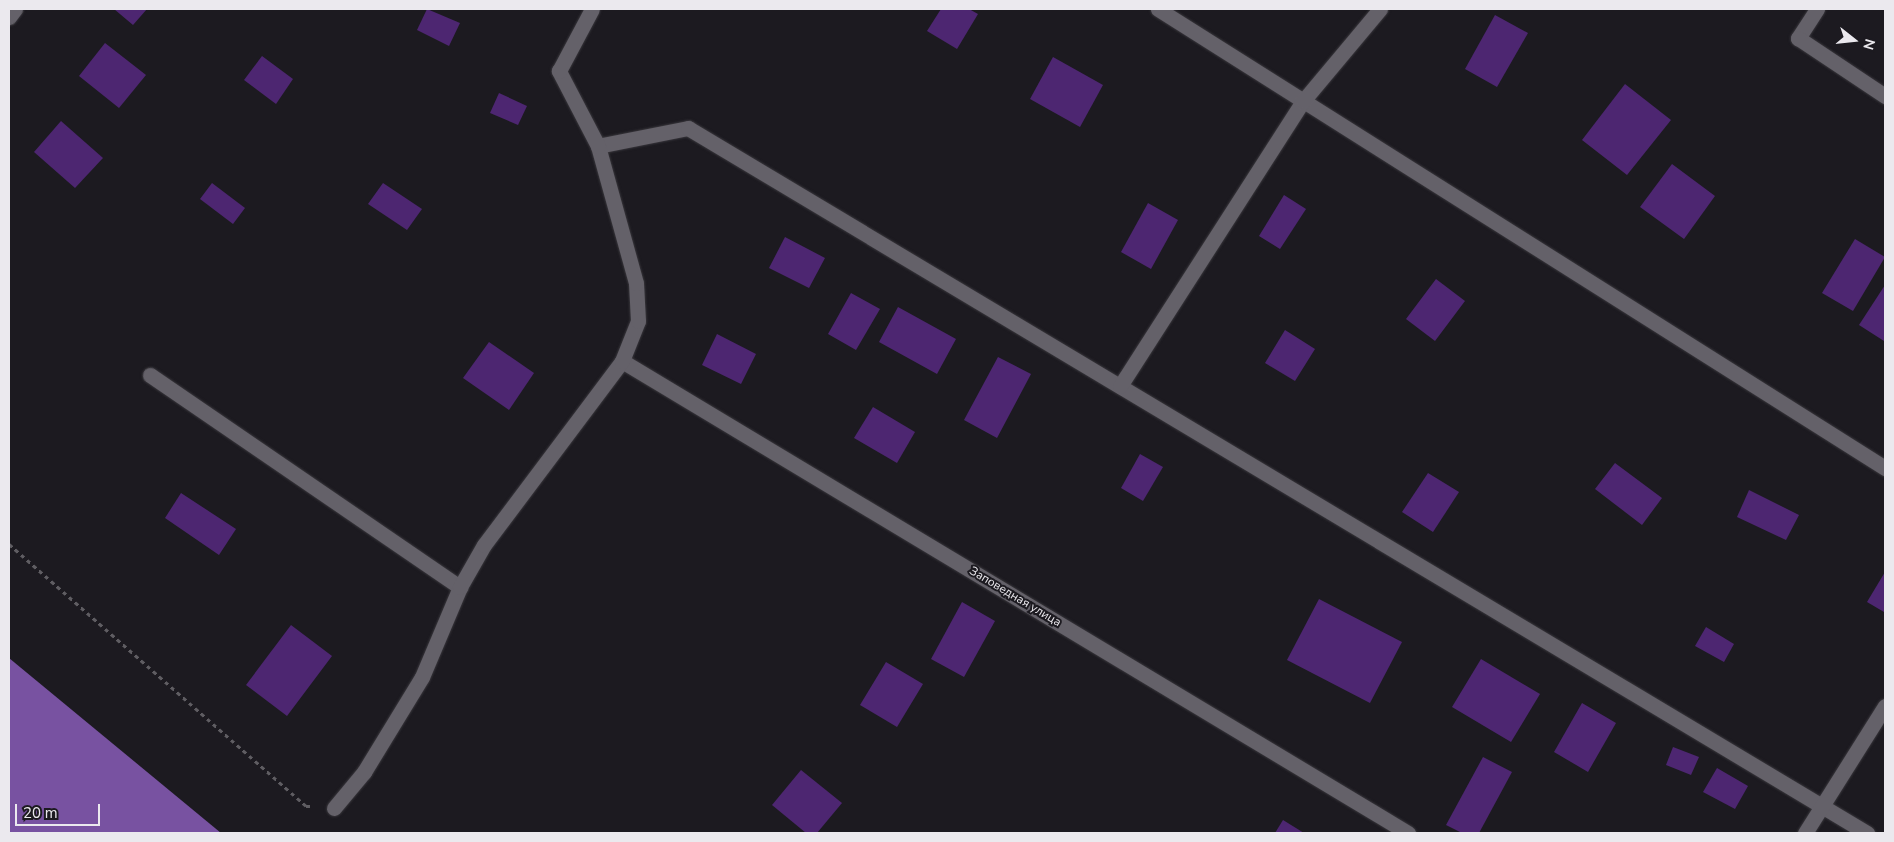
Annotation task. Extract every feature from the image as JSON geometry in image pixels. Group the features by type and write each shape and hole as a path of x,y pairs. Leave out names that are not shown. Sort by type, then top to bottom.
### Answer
{"street":[{"path":"9,18 15,9"},
{"path":"334,808 364,772 422,676 460,587 484,545 622,361 638,321 636,283 598,146 559,71 592,9"},
{"path":"1158,9 1885,468"},
{"path":"1120,386 1303,101 1380,9"},
{"path":"1817,9 1798,38 1885,96"},
{"path":"598,146 688,128 1822,804 1867,833"},
{"name":"Заповедная улица","path":"622,361 1408,833"},
{"path":"150,375 460,587"},
{"path":"1804,833 1885,706"}],"path":[{"path":"9,544 306,806 334,808"}],"shaded area":[{"path":"9,658 221,833 9,833"}],"building":[{"path":"114,9 147,9 133,25"},
{"path":"427,9 460,23 449,46 417,30"},
{"path":"941,9 969,9 978,14 957,49 927,31"},
{"path":"1495,15 1528,33 1497,87 1465,69"},
{"path":"105,43 146,75 119,108 79,76"},
{"path":"262,56 293,79 276,104 244,80"},
{"path":"1053,57 1103,85 1080,127 1030,99"},
{"path":"1625,84 1671,120 1627,175 1582,140"},
{"path":"499,93 527,106 518,125 490,113"},
{"path":"61,121 103,158 75,188 34,152"},
{"path":"1672,164 1715,196 1684,239 1640,207"},
{"path":"212,183 245,208 233,224 200,199"},
{"path":"383,183 422,209 407,230 368,204"},
{"path":"1284,195 1306,209 1280,249 1259,236"},
{"path":"1148,203 1178,220 1151,269 1121,252"},
{"path":"785,237 825,258 809,288 769,268"},
{"path":"1855,239 1885,257 1853,311 1822,293"},
{"path":"1436,279 1465,301 1435,341 1406,319"},
{"path":"1885,285 1885,339 1884,341 1859,325"},
{"path":"851,293 880,309 856,350 828,334"},
{"path":"898,307 956,339 937,374 879,342"},
{"path":"1285,330 1315,349 1295,381 1265,363"},
{"path":"717,334 756,354 741,384 702,365"},
{"path":"489,342 534,373 509,410 463,378"},
{"path":"998,357 1031,374 997,438 964,420"},
{"path":"873,407 915,432 897,463 854,438"},
{"path":"1140,454 1163,467 1143,501 1121,488"},
{"path":"1615,463 1662,498 1642,525 1595,489"},
{"path":"1428,473 1459,492 1433,532 1402,512"},
{"path":"1749,490 1799,515 1786,540 1737,517"},
{"path":"181,493 236,529 219,555 165,518"},
{"path":"1885,572 1885,611 1884,612 1867,602"},
{"path":"1319,599 1402,642 1370,703 1287,660"},
{"path":"962,602 995,621 964,677 931,659"},
{"path":"291,625 332,656 287,716 246,685"},
{"path":"1706,627 1734,644 1724,662 1695,646"},
{"path":"1481,659 1540,694 1511,742 1452,707"},
{"path":"886,662 923,684 897,727 860,705"},
{"path":"1582,703 1616,723 1588,772 1554,752"},
{"path":"1673,747 1699,757 1691,775 1666,765"},
{"path":"1483,757 1512,772 1479,833 1462,833 1446,825"},
{"path":"1717,768 1748,786 1735,809 1703,792"},
{"path":"801,770 842,803 817,833 806,833 772,805"},
{"path":"1283,820 1304,833 1275,833"}]}
